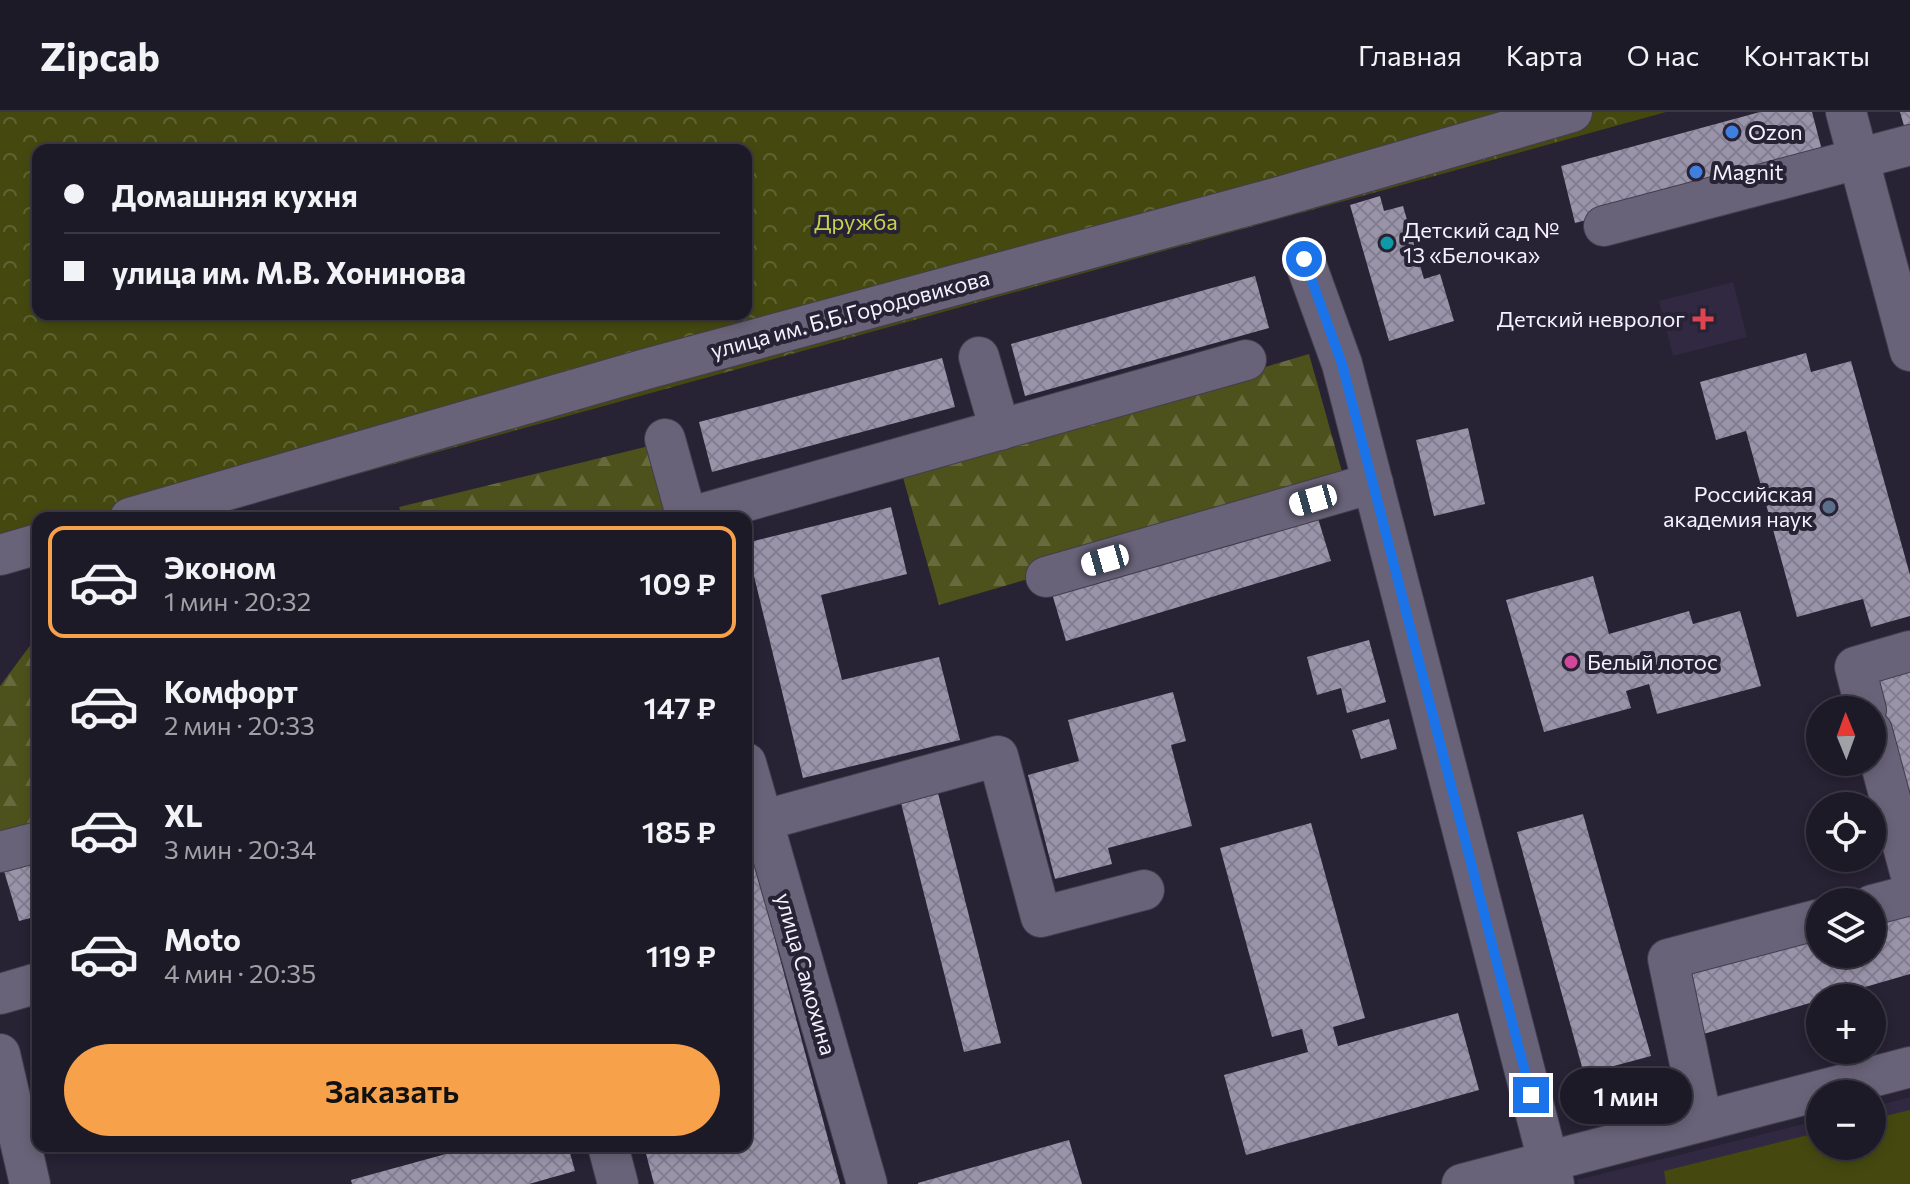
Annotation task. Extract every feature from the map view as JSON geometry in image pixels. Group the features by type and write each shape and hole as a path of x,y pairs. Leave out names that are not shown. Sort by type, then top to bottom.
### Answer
{"street":[{"name":"улица им. Б.Б.Городовикова","path":"151,512 646,369 1294,193 1572,112"},
{"path":"1846,112 1910,351"},
{"path":"1604,226 1910,145"},
{"path":"1304,259 1342,364 1551,1173"},
{"path":"979,357 1000,430"},
{"path":"708,512 1246,360"},
{"path":"665,439 685,512"},
{"path":"1046,577 1373,483"},
{"path":"0,555 32,546"},
{"path":"1862,696 1855,667 1910,651"},
{"path":"761,821 998,756 1041,917 1144,890"},
{"path":"1884,776 1910,872"},
{"name":"улица Самохина","path":"752,786 867,1184"},
{"path":"0,852 32,844"},
{"path":"1886,901 1910,895"},
{"path":"1702,1121 1668,959 1806,923"},
{"path":"0,994 32,985"},
{"path":"0,1054 30,1184"},
{"path":"1462,1184 1551,1173 1702,1121 1910,1067"},
{"path":"610,1152 618,1184"}],"shaded area":[{"name":"Детский невролог","path":"1733,282 1747,337 1673,356 1659,301"},
{"path":"1910,1097 1910,1184 1578,1184 1577,1180 1806,1123 1806,1160 1886,1160 1886,1103"}],"green space":[{"name":"Дружба","path":"0,112 1666,112 221,512 32,512 32,564 0,573"},
{"path":"1309,354 1346,486 939,605 902,474"},
{"path":"653,445 670,512 401,512 399,507"},
{"path":"32,643 32,825 0,833 0,686"},
{"path":"1910,1110 1910,1184 1666,1184 1664,1171 1806,1136 1806,1160 1886,1160 1886,1116"}],"building":[{"path":"1760,112 1812,112 1824,158 1575,223 1561,166"},
{"path":"1900,112 1910,112 1910,143 1909,143"},
{"name":"Детский сад № 13 «Белочка»","path":"1380,196 1384,211 1403,206 1424,279 1440,274 1454,321 1389,341 1350,205"},
{"path":"1255,276 1269,328 1025,396 1011,344"},
{"name":"Российская академия наук","path":"1806,353 1811,372 1851,361 1910,575 1910,616 1871,627 1863,599 1797,617 1746,431 1716,440 1700,382"},
{"path":"942,358 955,407 712,472 699,422"},
{"path":"1468,428 1485,504 1434,516 1416,440"},
{"path":"1313,502 1331,561 1066,641 1048,580"},
{"path":"891,507 907,574 821,595 842,680 939,657 960,740 803,778 752,568 752,542"},
{"path":"1593,576 1609,634 1689,611 1693,624 1740,611 1761,686 1657,714 1649,684 1626,691 1631,708 1544,732 1506,600"},
{"path":"1369,640 1386,702 1347,713 1341,688 1317,695 1307,657"},
{"path":"1910,653 1910,839 1886,751 1886,696 1871,696 1863,666"},
{"path":"1173,692 1186,741 1171,745 1192,826 1108,848 1112,864 1055,879 1028,775 1079,761 1068,720"},
{"path":"1389,719 1397,749 1361,759 1352,730"},
{"path":"938,793 1001,1043 964,1052 901,803"},
{"path":"1583,814 1651,1056 1584,1074 1517,832"},
{"path":"1311,823 1365,1018 1333,1027 1338,1046 1458,1013 1479,1090 1246,1155 1224,1075 1308,1052 1302,1029 1272,1037 1220,848"},
{"path":"32,853 32,918 19,921 1,861"},
{"path":"752,853 840,1184 654,1184 646,1152 752,1152"},
{"path":"1910,900 1910,974 1876,984 1806,984 1806,1004 1700,1035 1681,966 1806,930 1806,968 1886,968 1886,907"},
{"path":"1069,1140 1082,1184 918,1184 918,1183"},
{"path":"453,1152 570,1152 575,1171 529,1184 352,1184 351,1180"}],"place":[{"name":"Ozon","path":"1732,132"},
{"name":"Magnit","path":"1696,172"},
{"name":"Детский сад № 13 «Белочка»","path":"1387,243"},
{"name":"Детский невролог","path":"1703,319"},
{"name":"Российская академия наук","path":"1829,507"},
{"name":"Белый лотос","path":"1571,662"}],"route":[{"path":"1304,259 1342,364 1531,1095"}]}
